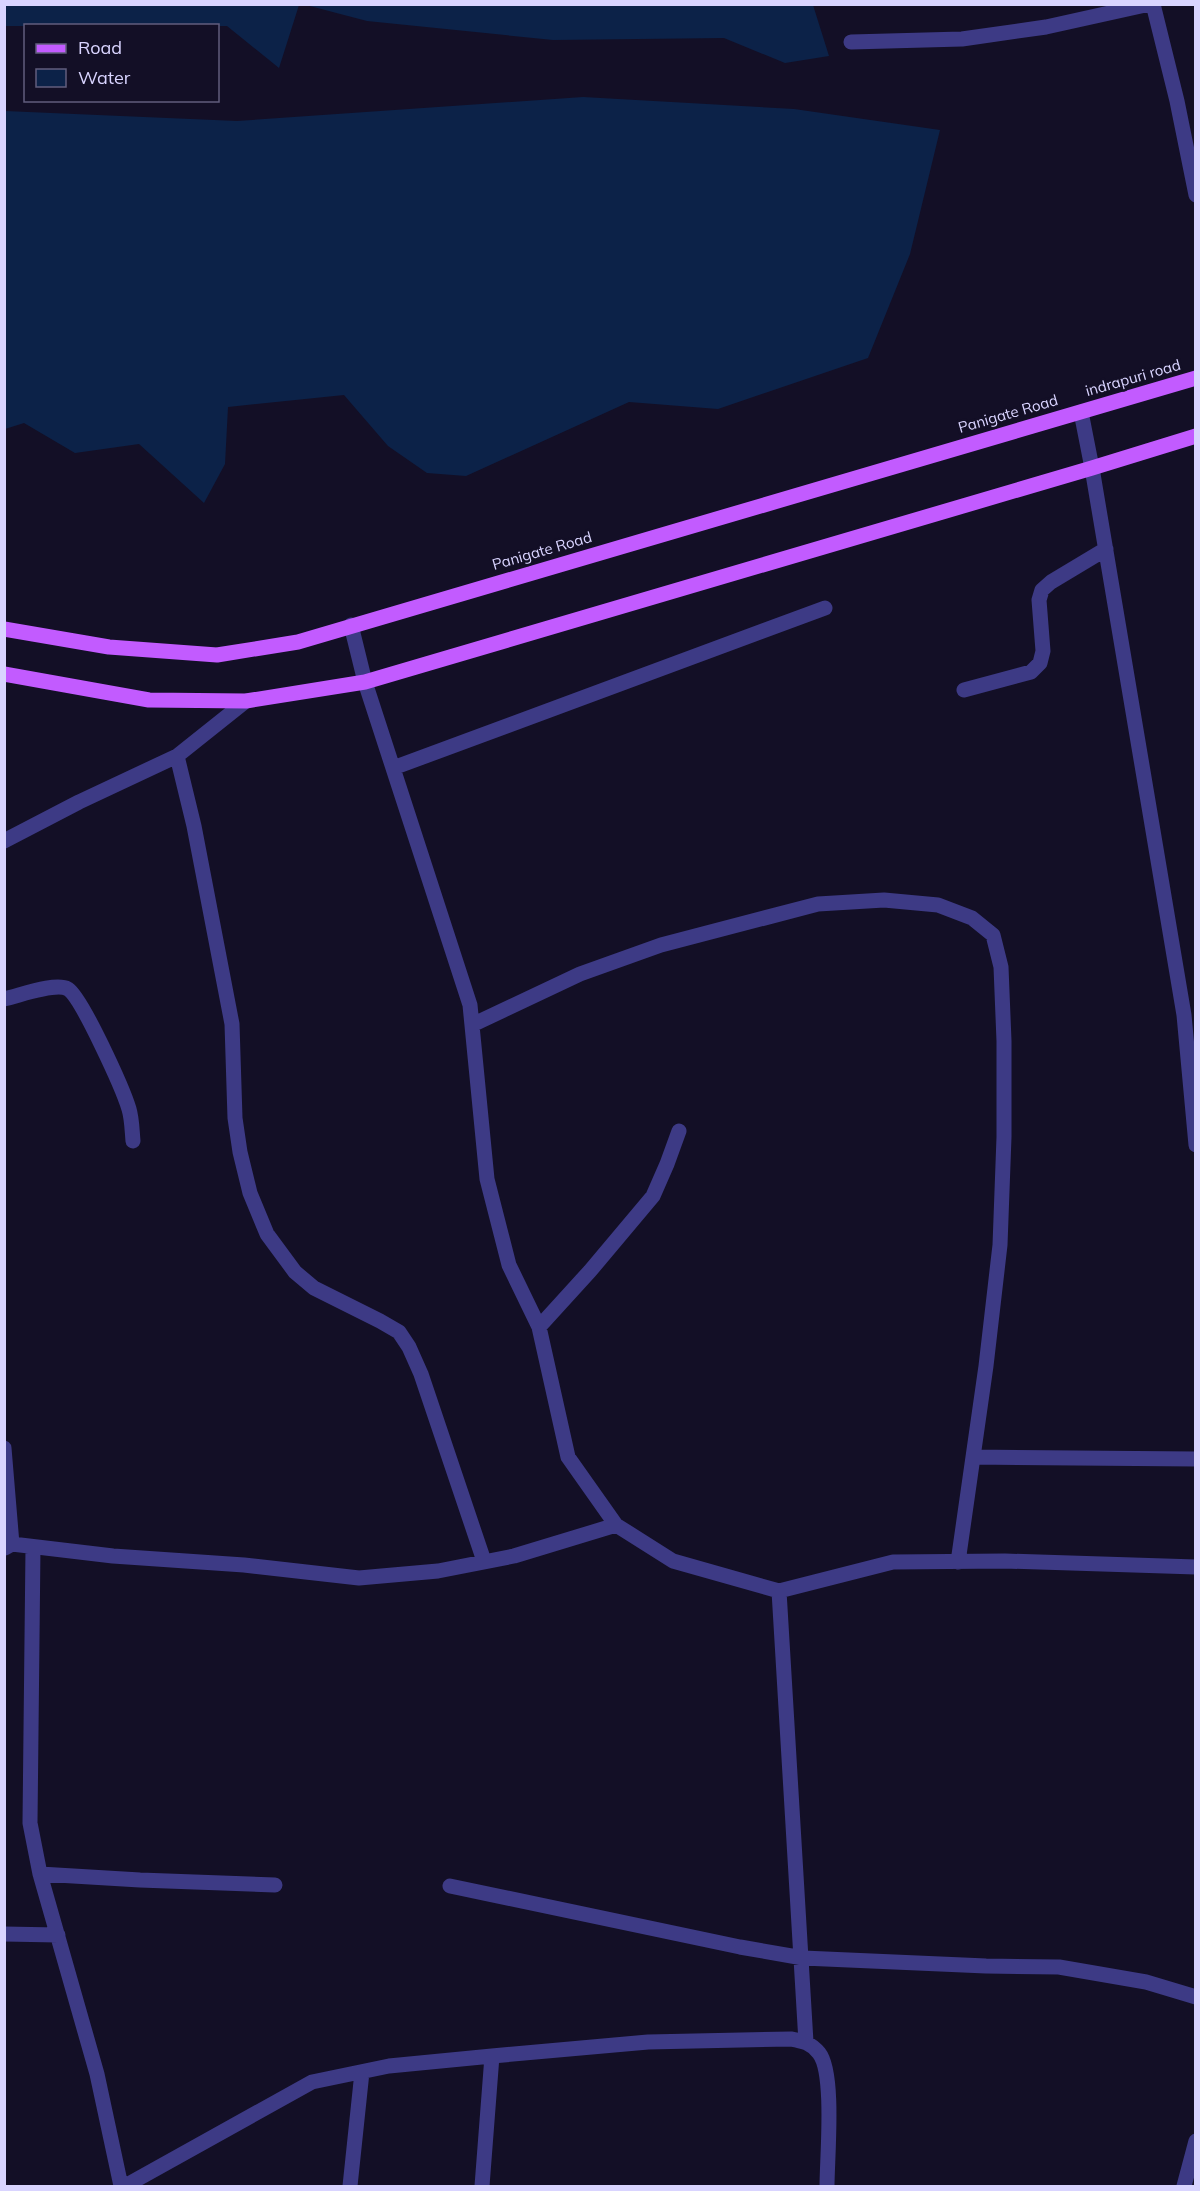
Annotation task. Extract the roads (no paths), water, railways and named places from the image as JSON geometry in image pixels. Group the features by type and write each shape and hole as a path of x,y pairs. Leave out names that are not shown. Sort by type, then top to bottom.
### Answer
{"main road":[{"name":"indrapuri road","path":"1081,412 1196,378"},
{"name":"Panigate Road","path":"4,629 109,647 217,655 298,642 1081,412"},
{"path":"4,674 149,700 246,701 365,682 1196,436"}],"street":[{"path":"850,42 962,39 1046,27 1152,4 1177,101 1196,195"},
{"path":"1081,412 1184,1015 1193,1092 1196,1145"},
{"path":"964,690 1031,672 1040,663 1043,651 1039,600 1042,590 1051,582 1106,549"},
{"path":"393,768 825,608"},
{"path":"351,625 365,682 470,1005 487,1179 509,1265 539,1327 568,1457 616,1525 674,1561 778,1591 892,1562 1005,1561 1196,1567"},
{"path":"4,841 79,802 177,756 246,701"},
{"path":"177,756 194,826 232,1024 235,1118 250,1193 267,1234 295,1272 314,1288 399,1332 409,1347 421,1374 484,1561"},
{"path":"472,1025 580,974 661,945 818,904 884,900 938,905 972,918 993,935 1001,967 1004,1041 1000,1245 958,1562"},
{"path":"4,999 56,987 68,989 78,1001 118,1077 130,1111 134,1141"},
{"path":"539,1327 653,1196 679,1131"},
{"path":"4,1448 8,1546 359,1578 438,1571 514,1556 616,1525"},
{"path":"973,1457 1196,1459"},
{"path":"33,1547 30,1823 40,1874 97,2074 123,2187 312,2082 389,2066 492,2056 648,2042 791,2039 806,2042 820,2054 828,2076 827,2187"},
{"path":"778,1591 803,1958 806,2042"},
{"path":"40,1874 275,1885"},
{"path":"450,1886 740,1947 803,1958 1059,1967 1146,1982 1196,1996"},
{"path":"4,1934 58,1935"},
{"path":"482,2187 492,2056"},
{"path":"350,2187 362,2072"},
{"path":"1184,2187 1196,2141"}],"water":[{"path":"5,4 299,4 279,68 227,26 219,26 219,24 24,24 24,26 5,26"},
{"path":"306,5 813,5 829,56 785,63 724,38 553,40 367,21"},
{"path":"583,97 794,109 940,130 910,254 868,358 718,409 629,402 466,476 427,473 388,446 344,395 228,407 225,464 204,503 139,444 75,453 24,423 5,429 5,111 237,121"}]}
